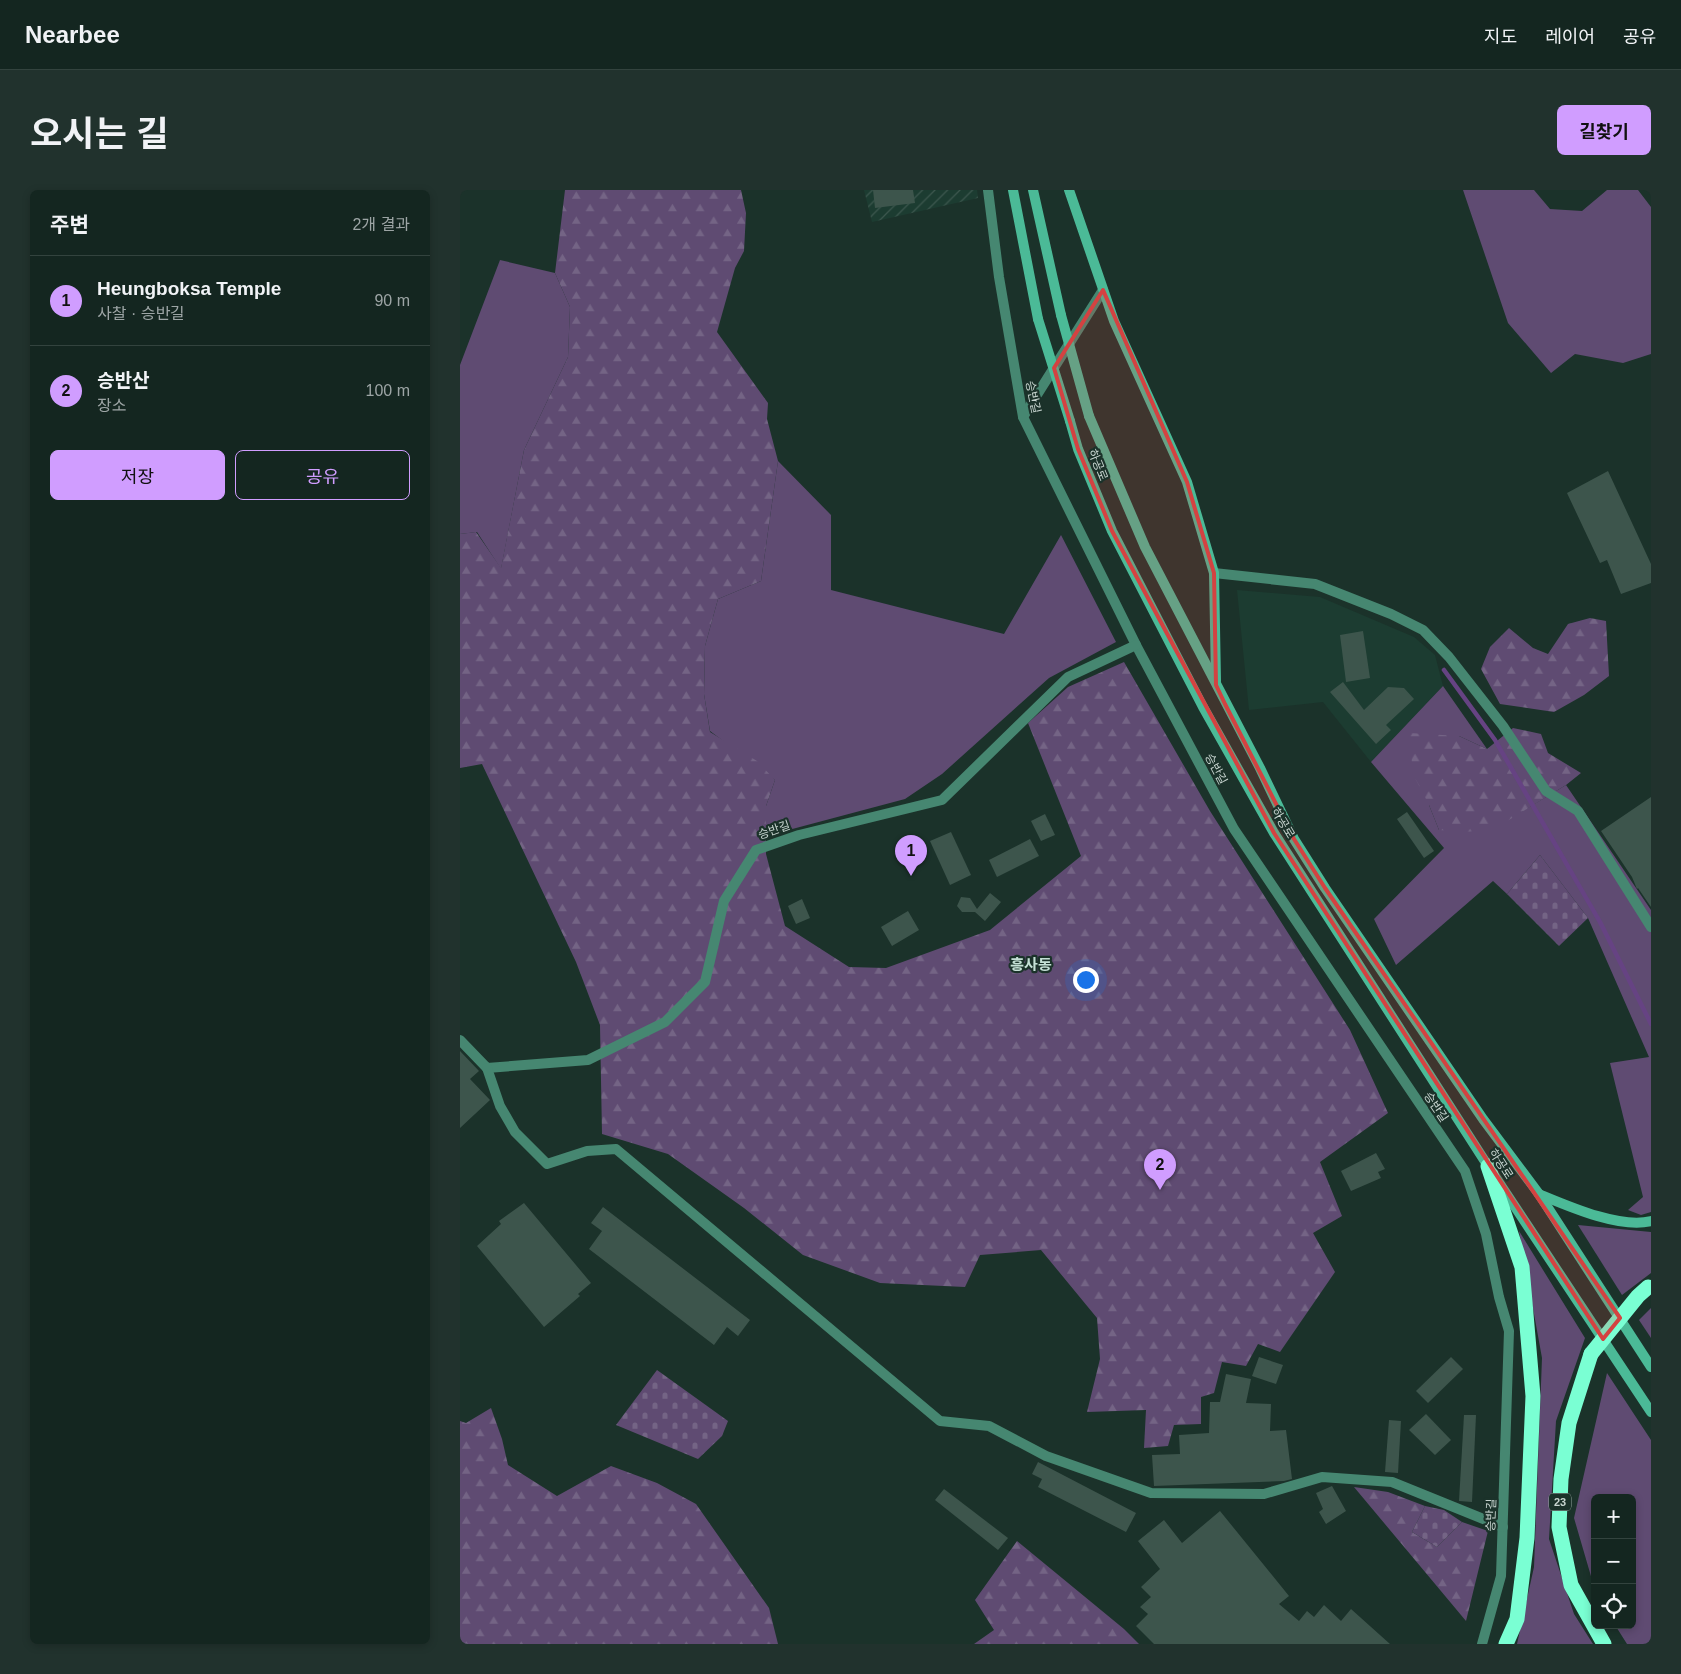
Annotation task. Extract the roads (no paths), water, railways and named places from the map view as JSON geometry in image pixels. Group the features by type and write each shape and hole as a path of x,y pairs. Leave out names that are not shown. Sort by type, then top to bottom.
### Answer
{"highway":[{"path":"1488,1166 1522,1267 1533,1396 1527,1538 1517,1619 1506,1644"},
{"name":"23","path":"1604,1644 1571,1585 1559,1528 1561,1479 1569,1423 1591,1354 1638,1296 1650,1286"}],"street":[{"name":"승반길","path":"988,190 999,277 1023,417 1136,645 1234,829 1465,1171 1486,1234 1499,1297 1510,1330 1501,1576 1487,1634 1482,1644"},
{"name":"하공로","path":"1013,190 1038,319 1078,449 1112,531 1203,707 1274,833 1488,1166 1651,1412"},
{"name":"하공로","path":"1033,190 1061,314 1089,416 1145,547 1299,847 1483,1119 1539,1194 1651,1367"},
{"path":"1070,190 1114,321 1187,482 1214,573 1216,685"},
{"path":"1023,417 1103,290"},
{"path":"1214,573 1315,584 1391,614 1423,630 1449,657 1503,726 1546,792 1578,811 1651,927"},
{"name":"승반길","path":"487,1068 588,1060 665,1022 706,982 724,901 756,850 799,835 942,800 1068,677 1136,645"},
{"path":"460,1040 487,1068 500,1106 515,1132 547,1164 587,1151 616,1149 940,1421 989,1426 1046,1456 1151,1493 1264,1494 1322,1477 1392,1482 1503,1527"},
{"path":"1539,1194 1580,1211 1638,1224 1651,1221"}],"waterway":[{"path":"1444,670 1495,740 1600,922 1651,1024"}],"place":[{"name":"Heungboksa Temple","path":"911,876"},
{"name":"승반산","path":"1160,1190"}],"district":[{"name":"흥사동","path":"1031,964"}]}
